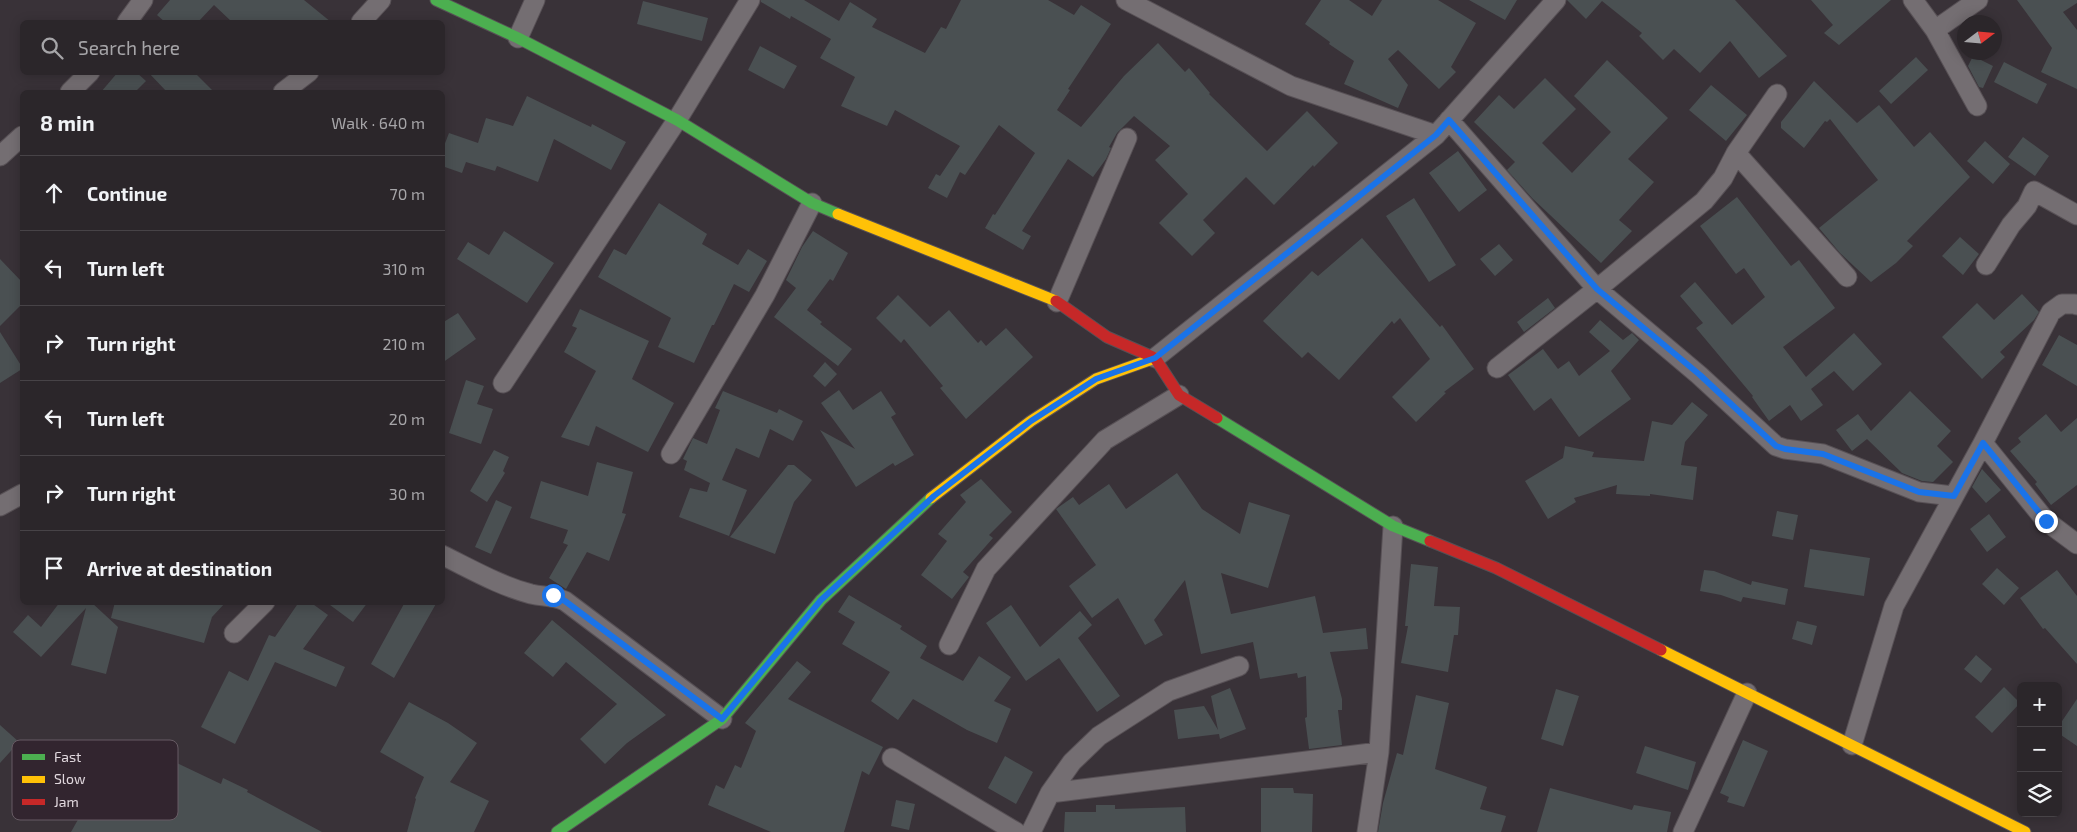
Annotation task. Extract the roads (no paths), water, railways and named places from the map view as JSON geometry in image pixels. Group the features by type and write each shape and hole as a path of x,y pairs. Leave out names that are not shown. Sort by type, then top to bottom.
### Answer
{"street":[{"path":"128,20 143,0"},
{"path":"363,20 381,0"},
{"path":"436,0 518,38 677,120 812,203 1057,302 1107,337 1155,358 1179,395 1393,526 1496,568 1852,745 2015,830"},
{"path":"518,38 535,0"},
{"path":"503,383 677,120 750,0"},
{"path":"1126,0 1291,86 1436,135"},
{"path":"557,832 722,719 821,600 934,496 1031,421 1096,379 1155,358 1436,135 1556,0"},
{"path":"1913,0 1935,30 1976,106"},
{"path":"1935,30 1978,0"},
{"path":"72,90 87,75"},
{"path":"286,90 305,75"},
{"path":"1497,368 1597,289 1709,195 1723,178 1736,154 1777,94"},
{"path":"1449,120 1597,289 1700,375 1776,446 1823,454 1919,492 1954,496"},
{"path":"0,156 20,138"},
{"path":"1057,302 1127,138"},
{"path":"1736,154 1847,277"},
{"path":"1986,265 2011,225 2027,206 2034,191 2077,215"},
{"path":"671,454 765,295 812,203"},
{"path":"1852,745 1894,606 1983,443 2051,312 2062,304 2077,305"},
{"path":"949,645 977,585 992,563 1105,440 1179,395"},
{"path":"1983,443 2046,521 2077,544"},
{"path":"0,506 20,495"},
{"path":"1368,832 1379,752 1393,526"},
{"path":"445,556 489,578 532,594 553,595 565,601 722,719"},
{"path":"234,633 262,605"},
{"path":"1031,832 1050,793 1072,762 1099,736 1169,691 1239,666"},
{"path":"1683,832 1748,693"},
{"path":"1050,793 1379,752"},
{"path":"892,758 1016,832"}]}
